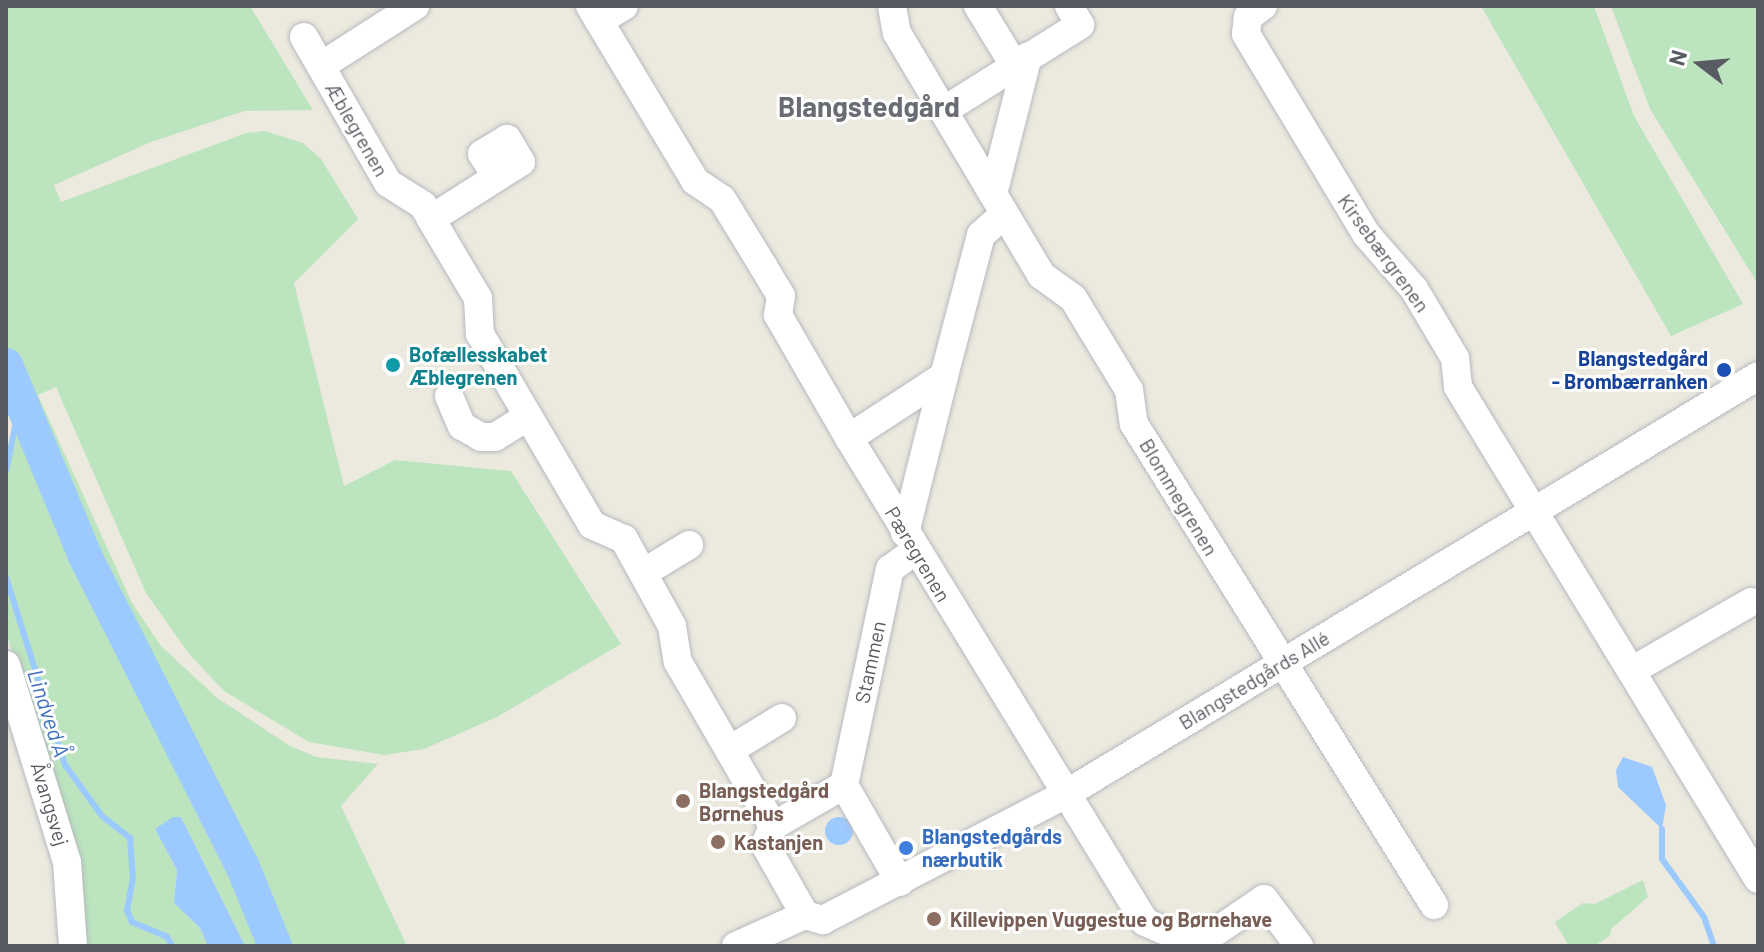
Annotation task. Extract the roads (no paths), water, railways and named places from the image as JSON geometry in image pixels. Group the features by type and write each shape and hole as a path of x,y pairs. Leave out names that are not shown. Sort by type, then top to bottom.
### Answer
{"street":[{"name":"Pæregrenen","path":"624,6 594,14 695,181 722,199 763,266 781,296 778,315 849,438 1145,922 1189,941 1211,935 1264,899 1299,946"},
{"name":"Blommegrenen","path":"892,6 897,33 998,204 1041,275 1073,298 1129,390 1134,424 1280,664 1434,905"},
{"path":"910,542 944,376 981,235 998,204 1021,61 978,6"},
{"path":"943,111 1080,25 1069,6"},
{"name":"Kirsebærgrenen","path":"1263,6 1248,17 1246,34 1366,234 1420,298 1455,358 1458,387 1537,510 1758,879"},
{"name":"Æblegrenen","path":"321,66 402,10"},
{"name":"Æblegrenen","path":"304,37 388,183 423,205 478,298 480,334 592,525 624,539 672,626 678,662 773,826"},
{"path":"431,219 497,177"},
{"path":"849,438 944,376"},
{"name":"Blangstedgårds Allé","path":"736,946 805,915 823,920 1066,794 1758,376"},
{"path":"449,396 462,426 481,437 495,437 528,416"},
{"name":"Stammen","path":"844,785 890,569 910,542"},
{"path":"643,573 689,545"},
{"path":"1633,670 1751,602"},
{"name":"Åvangsvej","path":"6,665 67,862 73,946"},
{"path":"730,750 782,718"},
{"path":"805,915 765,845 773,826 844,785 900,882"}],"water":[{"path":"1623,757 1652,767 1666,805 1662,829 1618,787 1616,770"},
{"path":"173,817 181,817 245,946 208,946 200,928 174,903 177,870 155,829"},
{"path":"839,817 849,821 853,831 849,841 839,845 829,841 825,831 829,821"}],"waterway":[{"path":"6,365 85,556 242,865 275,946"},
{"name":"Lindved Å","path":"6,471 21,397"},
{"name":"Lindved Å","path":"6,577 65,765 102,816 130,838 133,877 127,910 132,922 167,937 172,946"},
{"path":"1662,829 1662,859 1704,917 1714,946"}],"place":[{"name":"Bofællesskabet Æblegrenen","path":"393,365"},
{"name":"Blangstedgård - Brombærranken","path":"1724,370"},
{"name":"Blangstedgård Børnehus","path":"683,801"},
{"name":"Kastanjen","path":"718,842"},
{"name":"Blangstedgårds nærbutik","path":"906,848"},
{"name":"Killevippen Vuggestue og Børnehave","path":"934,919"}],"district":[{"name":"Blangstedgård","path":"869,106"}]}
